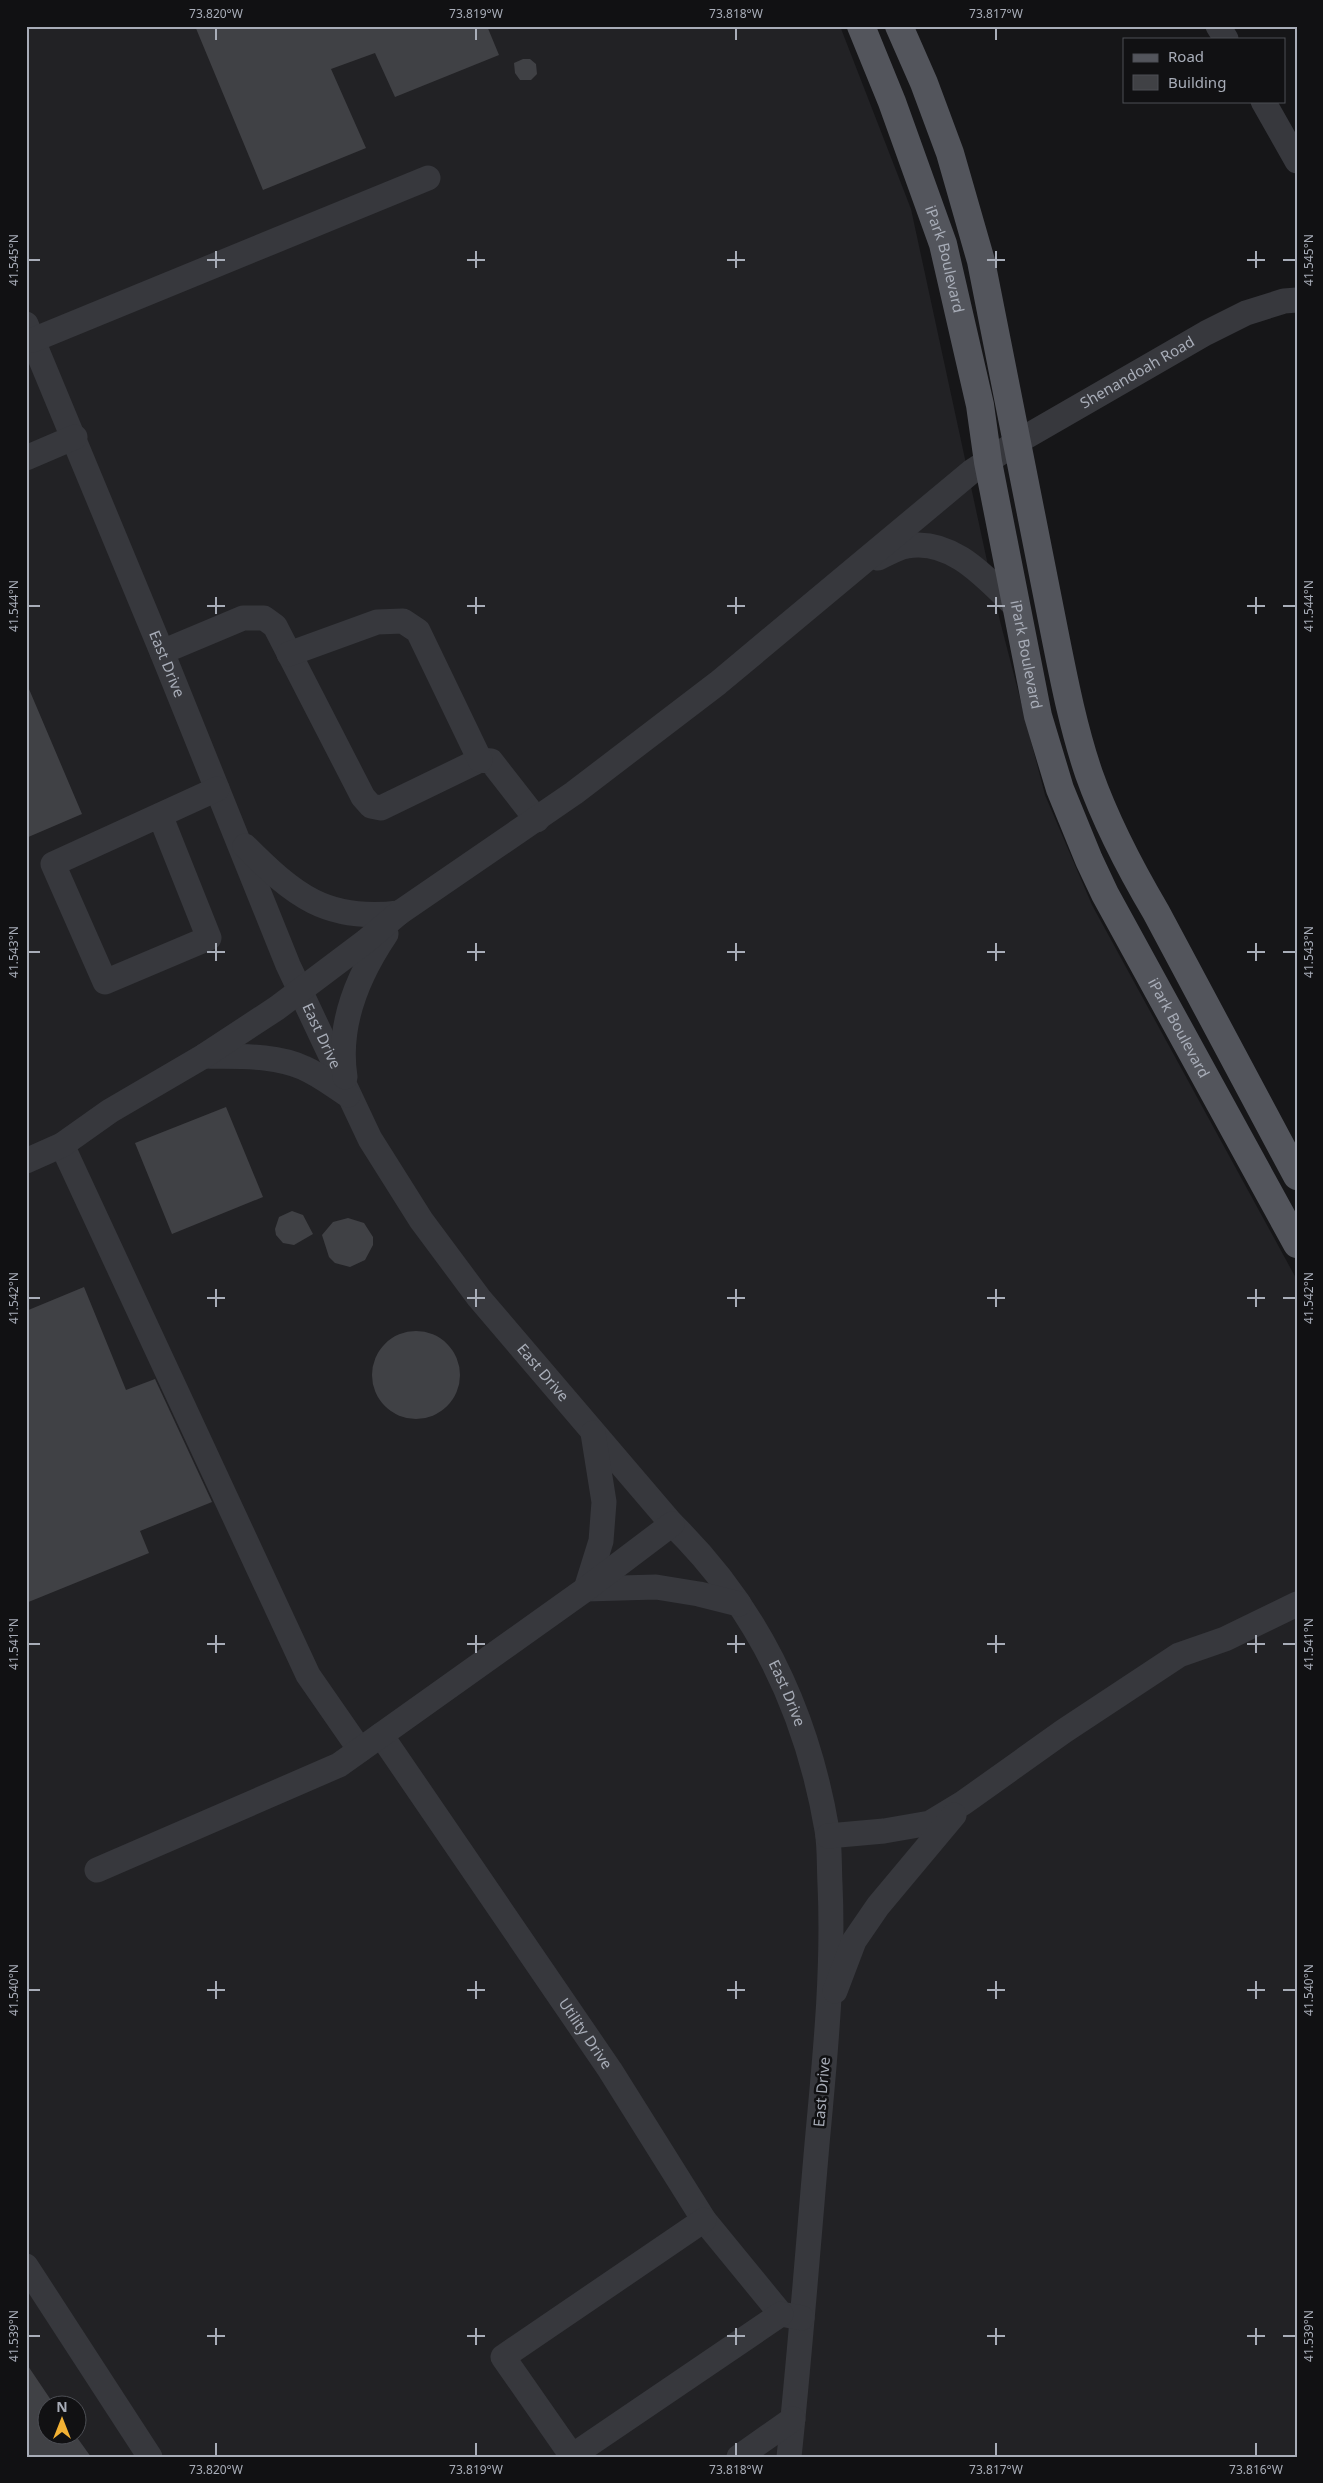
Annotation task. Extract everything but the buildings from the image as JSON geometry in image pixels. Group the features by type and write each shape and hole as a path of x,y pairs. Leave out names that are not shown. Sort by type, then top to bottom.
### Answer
{"main road":[{"name":"iPark Boulevard","path":"861,26 892,102 943,244 980,405 988,462 1038,716 1064,798 1089,860 1297,1244"},
{"path":"899,26 937,117 972,225 990,299 1065,684 1090,776 1137,880 1297,1176"}],"street":[{"path":"1218,26 1225,38"},
{"path":"1264,102 1297,161"},
{"path":"30,332 428,178"},
{"name":"Shenandoah Road","path":"26,1161 62,1145 110,1111 204,1056 300,992 399,913 537,820 718,682 954,485 1017,442 1206,333 1246,313 1297,300"},
{"name":"East Drive","path":"30,332 75,437 300,992 348,1095 394,1180 450,1261 511,1337 672,1524 703,1554 739,1604 778,1668 806,1737 828,1836 832,1915 830,2003 792,2316 793,2419 790,2457"},
{"path":"26,458 75,437"},
{"path":"856,568 907,546 930,546 951,553 976,568 1015,606"},
{"path":"162,652 243,618 264,618 275,626 363,798 370,806 381,808 480,760 491,761 537,820"},
{"path":"289,654 377,622 403,621 418,631 480,760"},
{"path":"160,815 209,938 105,982 53,864 160,815 217,789"},
{"path":"238,840 274,875 307,899 328,909 372,916 399,913"},
{"path":"348,1095 342,1055 344,1025 368,961 399,913"},
{"path":"204,1056 251,1057 280,1061 304,1068 348,1095"},
{"path":"62,1145 308,1675 360,1750"},
{"path":"586,1589 601,1541 604,1502 593,1433"},
{"path":"97,1870 339,1765 586,1589 672,1524"},
{"path":"1225,1639 1297,1586"},
{"path":"586,1589 656,1587 699,1594 739,1604"},
{"path":"828,1836 884,1831 930,1823 963,1803 1064,1731 1179,1655 1225,1639 1297,1604"},
{"name":"Utility Drive","path":"381,1735 610,2070 704,2220 792,2316"},
{"path":"830,2003 843,1975 854,1941 878,1906 963,1803"},
{"path":"704,2220 503,2357 572,2456 792,2316"},
{"path":"26,2266 150,2457"},
{"path":"739,2457 793,2419"}],"shaded area":[{"path":"26,26 840,26 911,209 1000,621 1045,795 1092,905 1297,1280 1297,2457 26,2457"}]}
